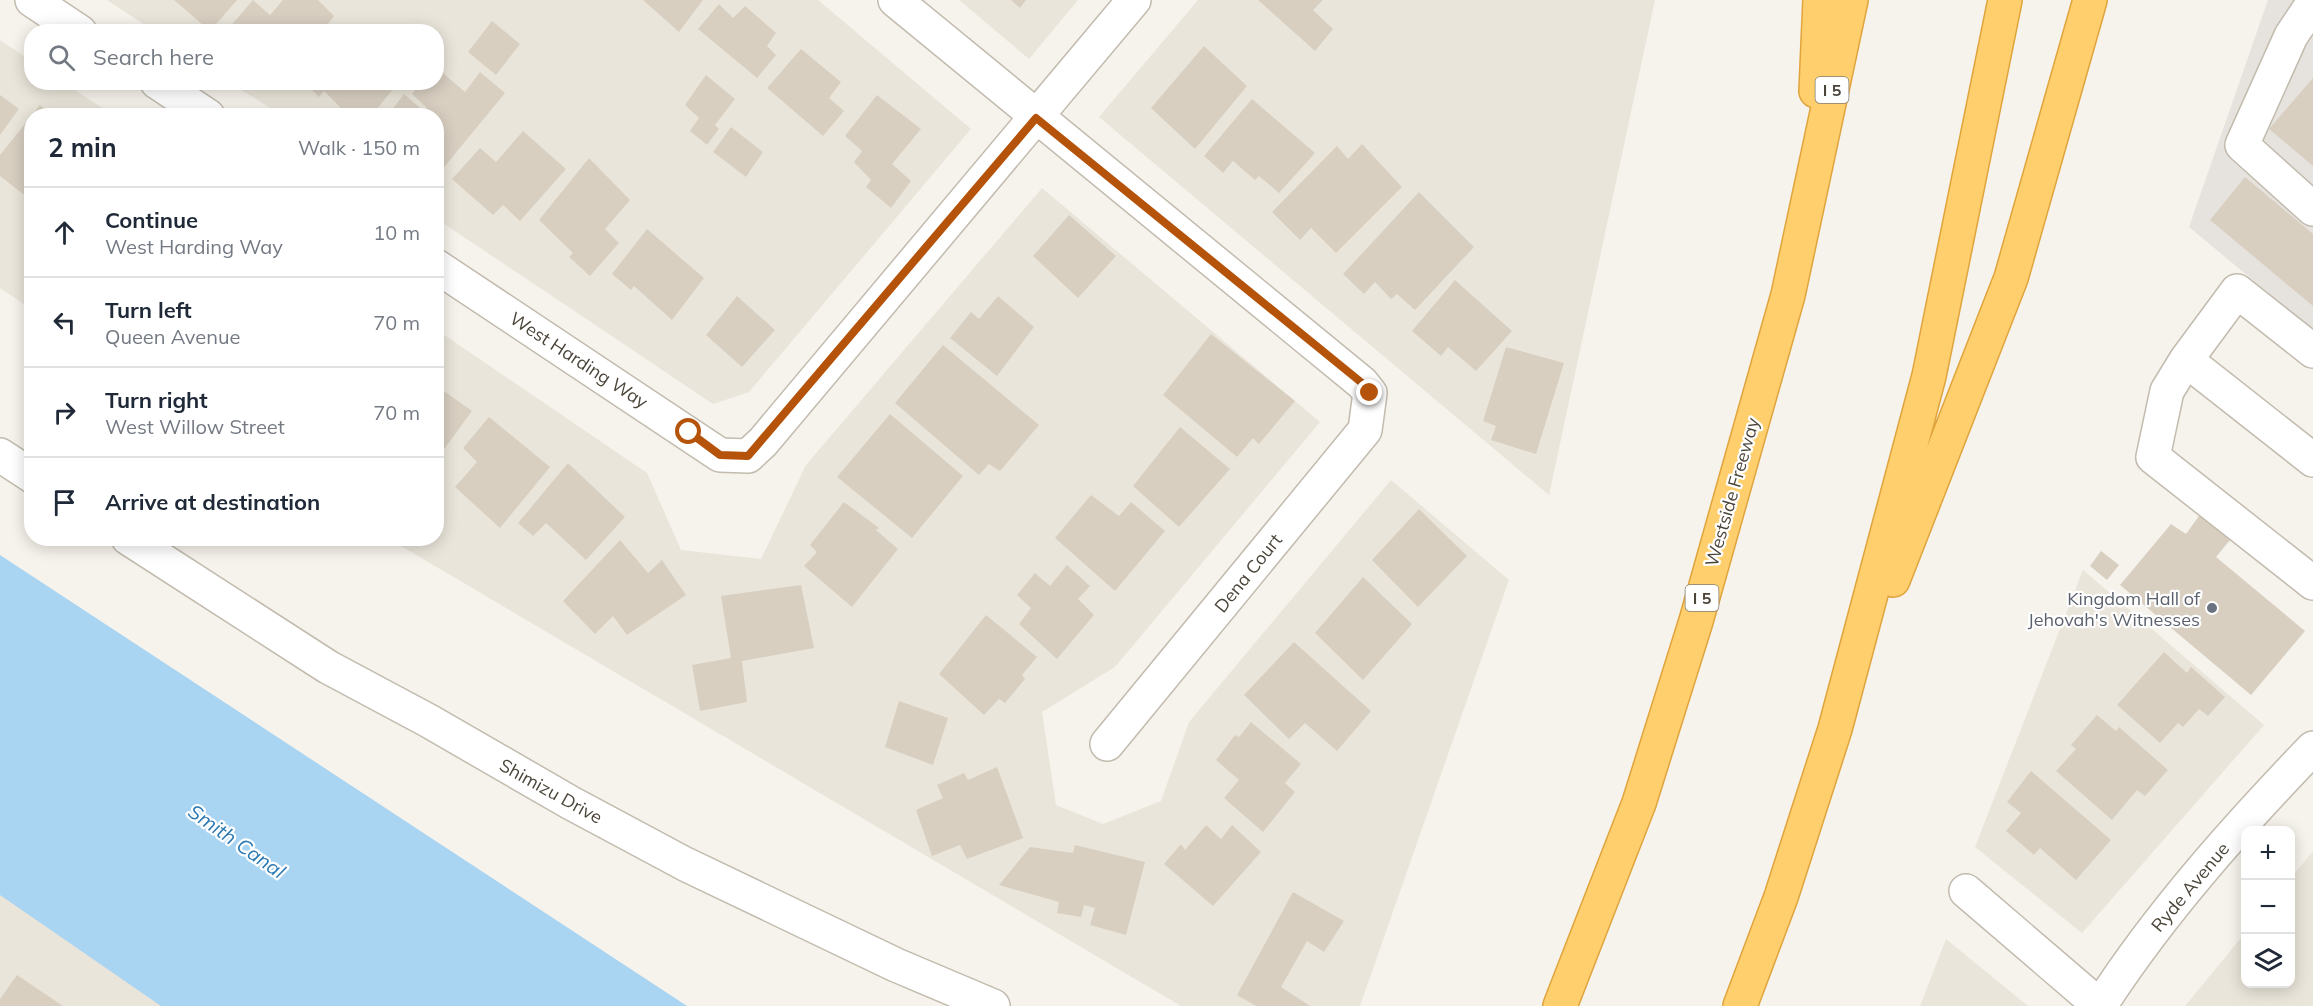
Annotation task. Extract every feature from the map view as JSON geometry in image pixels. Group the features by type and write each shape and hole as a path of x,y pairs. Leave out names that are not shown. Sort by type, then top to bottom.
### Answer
{"highway":[{"path":"1812,179 1820,0"},
{"name":"Westside Freeway","path":"1560,1006 1639,803 1692,632 1788,295 1851,0"},
{"path":"1740,1006 1781,897 1835,729 1929,376 2005,0"},
{"path":"1835,729 2012,278 2090,0"}],"street":[{"path":"32,0 68,24"},
{"path":"894,0 1036,118 1134,0"},
{"path":"2313,3 2302,45 2242,146 2313,209"},
{"path":"169,90 196,108"},
{"name":"Dena Court","path":"1036,118 1362,383 1370,393 1365,430 1107,744"},
{"name":"West Harding Way","path":"444,271 720,455 748,456 763,442 1036,118"},
{"path":"2313,351 2237,291 2186,360 2167,391 2153,457 2313,583"},
{"path":"2186,360 2313,460"},
{"path":"0,455 24,471"},
{"name":"Shimizu Drive","path":"140,546 328,667 429,721 571,803 696,870 896,965 993,1006"},
{"name":"Ryde Avenue","path":"2100,1006 2139,946 2216,854 2313,748"},
{"path":"1966,891 2100,1006"}],"shaded area":[{"path":"107,0 818,0 971,129 749,392 713,404 444,224 444,108 270,108 242,90 444,90 444,24 143,24"},
{"path":"959,0 1078,0 1029,59"},
{"path":"1198,0 1655,0 1549,495 1099,117"},
{"path":"2268,0 2313,0 2313,330 2189,227"},
{"path":"0,40 24,56 24,90 75,90 102,108 24,108 24,304 0,288"},
{"path":"1042,188 1320,422 1115,667 1042,712 1056,805 1103,824 1161,801 1189,722 1391,480 1509,580 1360,1006 1181,1006 401,546 444,546 444,335 647,473 681,550 761,559 806,465"},
{"path":"2083,570 2264,725 2082,933 1975,847"},
{"path":"2313,851 2313,1006 2185,1006 2241,938 2241,988 2295,988 2295,873"},
{"path":"0,892 167,1006 0,1006"},
{"path":"1946,939 2028,1006 1920,1006"}],"water":[{"name":"Smith Canal","path":"0,555 687,1006 161,1006 0,895"}],"building":[{"path":"174,0 237,0 216,24 202,24"},
{"path":"253,0 270,15 283,0 318,0 334,16 328,24 232,24"},
{"path":"643,0 703,0 679,32"},
{"path":"1011,0 1026,0 1020,8"},
{"path":"1258,0 1323,0 1313,10 1333,29 1315,51"},
{"path":"719,4 733,18 745,6 776,33 767,46 776,55 757,78 698,29"},
{"path":"492,21 520,44 496,75 468,52"},
{"path":"1204,46 1247,86 1195,149 1151,108"},
{"path":"801,49 841,82 829,98 844,111 823,136 767,88"},
{"path":"480,72 505,93 444,167 444,108 427,108 412,94 415,90 444,90 444,74 465,92"},
{"path":"706,75 735,99 715,125 719,129 707,145 690,131 699,118 685,105"},
{"path":"2313,78 2313,166 2269,129"},
{"path":"312,90 392,90 378,108 341,108 324,91 319,97"},
{"path":"404,94 420,108 393,108"},
{"path":"0,95 19,109 0,135"},
{"path":"877,95 921,129 892,164 911,181 891,208 866,187 871,180 854,162 862,151 845,136"},
{"path":"1252,99 1315,153 1279,193 1259,176 1255,180 1233,161 1223,173 1204,156"},
{"path":"24,125 24,195 0,176 0,155"},
{"path":"731,127 763,152 746,177 713,152"},
{"path":"523,131 566,169 520,221 503,205 493,215 452,179 480,148 496,162"},
{"path":"1362,144 1402,187 1336,253 1311,228 1300,240 1272,212 1337,146 1348,159"},
{"path":"589,158 630,200 605,229 619,243 590,276 569,257 573,253 539,220"},
{"path":"2245,177 2313,234 2313,306 2210,220"},
{"path":"1419,192 1474,247 1415,310 1397,294 1391,299 1375,282 1364,294 1343,274"},
{"path":"1069,215 1116,256 1078,298 1033,256"},
{"path":"647,229 704,278 672,320 634,286 631,290 612,274"},
{"path":"1455,280 1512,331 1476,371 1448,347 1441,356 1412,331"},
{"path":"737,296 775,330 742,367 706,335"},
{"path":"998,296 1034,327 997,376 950,338 971,312 979,319"},
{"path":"1211,334 1295,401 1259,444 1253,438 1237,457 1163,395"},
{"path":"943,345 1039,425 1000,471 989,464 979,475 895,403"},
{"path":"1506,347 1564,363 1536,454 1491,440 1496,426 1483,421"},
{"path":"444,391 472,411 444,449"},
{"path":"890,414 963,476 912,538 837,477"},
{"path":"489,417 550,467 500,528 455,487 477,462 463,448"},
{"path":"1180,427 1230,469 1179,527 1133,486"},
{"path":"568,463 625,517 586,560 546,523 533,536 518,523"},
{"path":"1091,495 1119,516 1131,502 1165,531 1115,591 1055,538"},
{"path":"844,502 879,528 876,530 898,549 852,607 804,566 817,552 810,545"},
{"path":"1419,509 1467,556 1418,607 1372,560"},
{"name":"Kingdom Hall of Jehovah's Witnesses","path":"2204,509 2235,534 2216,557 2305,631 2251,695 2120,585 2171,524 2186,534"},
{"path":"620,540 648,573 662,560 686,595 627,635 613,616 595,634 563,601"},
{"path":"2101,551 2119,565 2107,580 2090,566"},
{"path":"1067,565 1090,586 1078,599 1094,615 1057,659 1019,624 1031,608 1017,595 1035,573 1050,586"},
{"path":"1363,577 1412,624 1363,680 1315,633"},
{"path":"801,585 814,648 742,661 747,702 700,711 692,665 731,658 721,596"},
{"path":"986,615 1037,657 1022,675 1025,679 1005,703 999,699 984,715 939,674"},
{"path":"1294,642 1371,711 1337,751 1305,723 1289,739 1244,695"},
{"path":"2164,652 2187,673 2191,667 2225,697 2208,716 2199,709 2183,727 2178,723 2160,743 2117,705"},
{"path":"899,701 948,718 933,765 885,747"},
{"path":"2097,715 2116,731 2119,727 2168,770 2145,796 2137,790 2112,820 2056,771 2076,749 2071,745"},
{"path":"1251,722 1301,764 1285,783 1295,792 1263,832 1224,798 1239,780 1216,760 1235,735 1239,737"},
{"path":"997,767 1023,838 967,859 960,845 932,856 916,810 943,798 937,785 964,773 968,780"},
{"path":"2031,771 2111,840 2076,880 2040,848 2034,855 2006,831 2021,813 2007,802"},
{"path":"1206,825 1221,839 1232,825 1261,852 1213,906 1164,864 1181,844 1185,850"},
{"path":"1075,845 1145,862 1126,935 1090,925 1095,908 1084,905 1081,917 1057,913 1059,902 999,885 1030,847 1073,853"},
{"path":"1293,892 1344,921 1324,952 1307,941 1281,987 1310,1006 1256,1006 1237,995"},
{"path":"17,975 63,1006 0,1006 0,999"}],"place":[{"name":"Kingdom Hall of Jehovah's Witnesses","path":"2212,608"}],"route":[{"path":"689,432 720,455 748,456 763,442 1036,118 1362,383 1370,393"}]}
